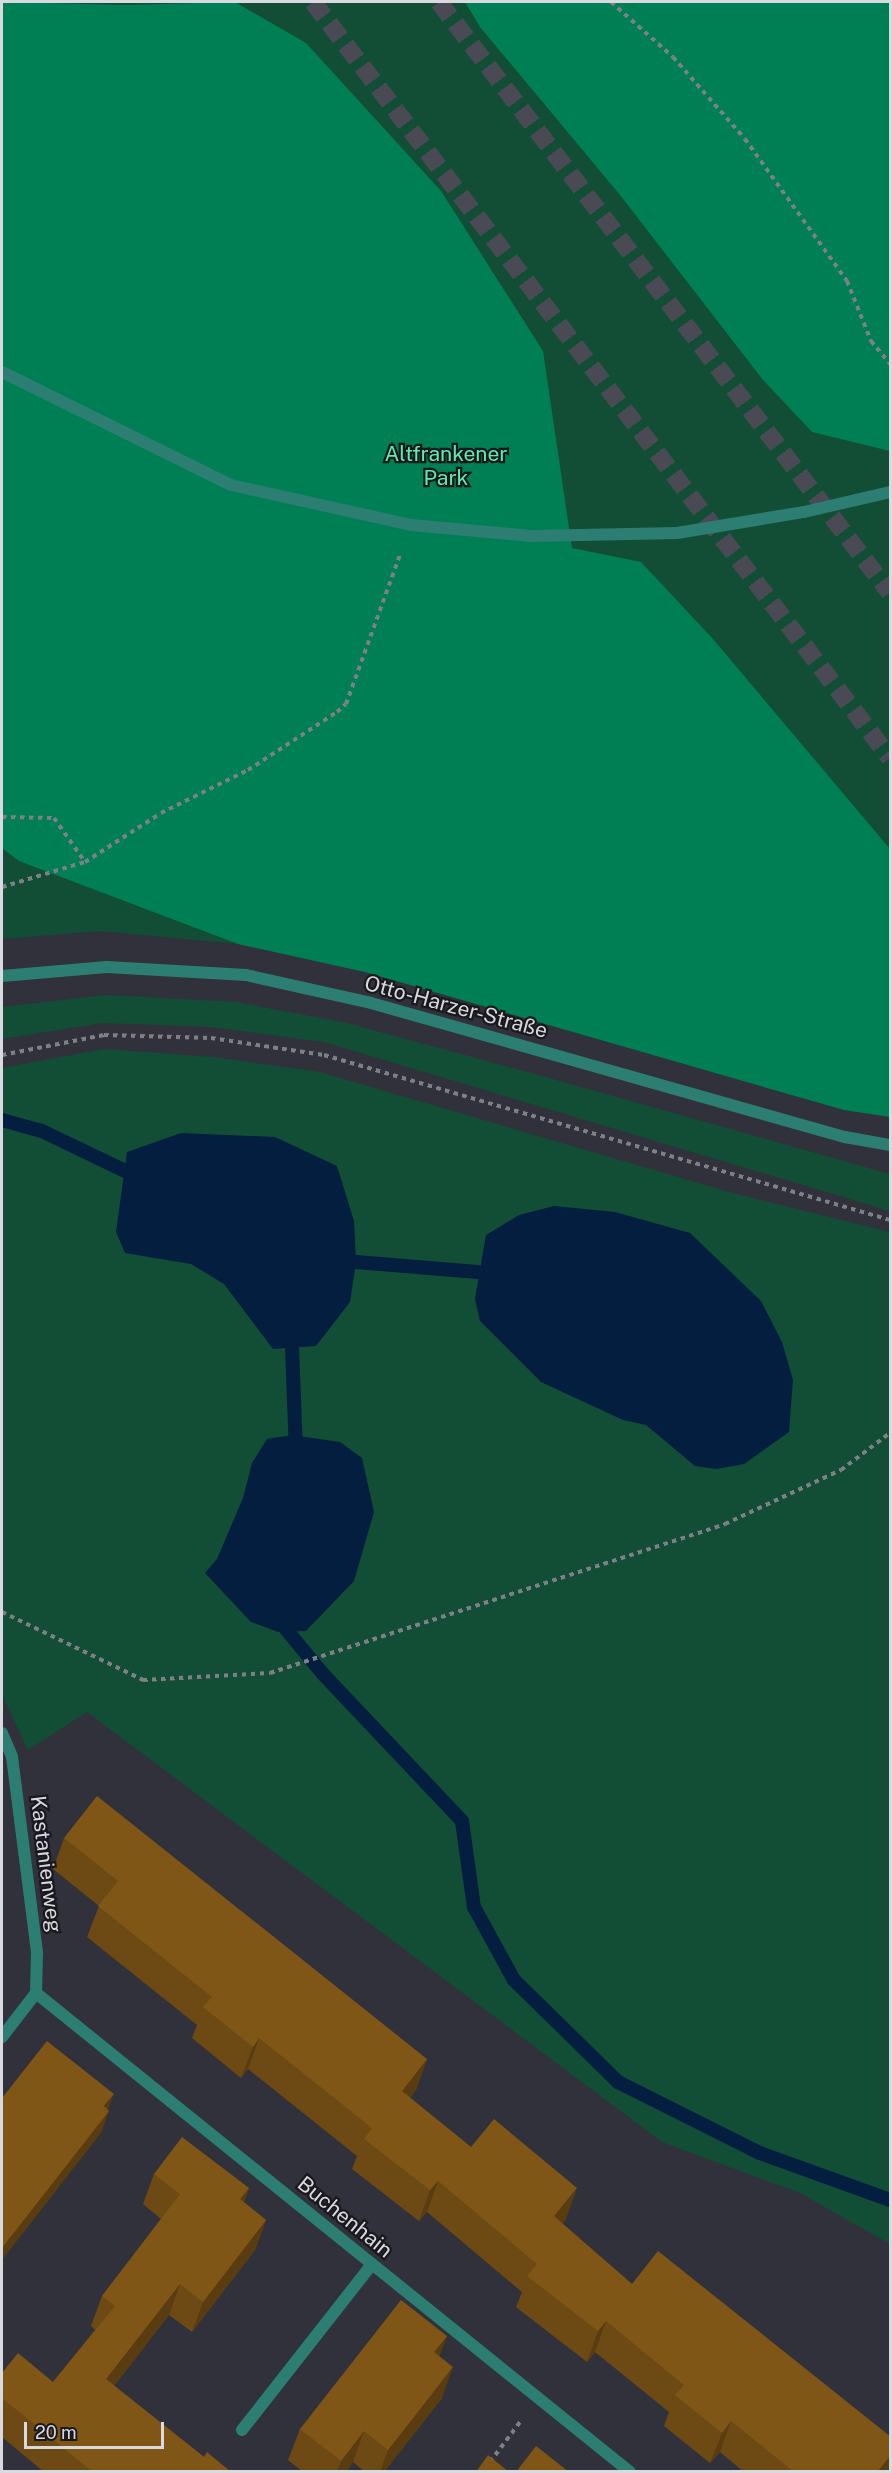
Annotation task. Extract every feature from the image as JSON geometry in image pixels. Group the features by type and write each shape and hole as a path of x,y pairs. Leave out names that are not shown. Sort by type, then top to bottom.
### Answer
{"street":[{"path":"2,372 231,485 411,525 532,536 677,533 804,512 891,492"},
{"name":"Otto-Harzer-Straße","path":"2,976 107,967 246,975 371,1003 845,1137 891,1145"},
{"name":"Kastanienweg","path":"2,1733 37,1953 36,1993"},
{"path":"2,2037 36,1993"},
{"name":"Buchenhain","path":"36,1993 630,2472"},
{"path":"242,2430 372,2264"}],"path":[{"path":"611,2 673,57 744,139 848,281 872,341 891,364"},
{"path":"2,887 85,862 161,813 248,770 346,704 411,525"},
{"path":"2,816 54,818 85,862"},
{"path":"2,1055 104,1035 211,1038 324,1055 891,1220"},
{"path":"2,1612 143,1680 270,1673 725,1524 841,1470 891,1433"},
{"path":"482,2472 538,2398"}],"green space":[{"name":"Altfrankener Park","path":"2,2 890,2 890,1117 844,1110 365,972 239,944 100,931 2,939"},
{"name":"Altfrankener Park","path":"2,2 128,5 235,2 306,43 441,191 543,351 572,548 641,562 713,639 890,849 890,1117 844,1110 365,972 238,944 19,861 2,848"},
{"path":"465,2 890,2 890,451 812,432 763,380 620,195 480,27"},
{"path":"106,995 236,1002 347,1023 535,1074 890,1174 890,1211 324,1042 211,1027 102,1023 2,1039 2,1007"},
{"path":"104,1049 213,1057 320,1072 729,1192 890,1232 890,2244 800,2193 662,2142 87,1712 28,1750 2,1695 2,1068"}],"water":[{"path":"181,1133 275,1137 337,1166 354,1221 356,1262 350,1302 316,1346 273,1349 224,1284 191,1264 125,1253 116,1232 127,1152"},
{"path":"554,1206 615,1212 690,1233 761,1301 782,1342 793,1380 789,1432 744,1464 716,1469 695,1466 646,1425 623,1420 541,1382 480,1321 475,1299 486,1235 519,1215"},
{"path":"292,1435 340,1442 362,1458 374,1512 354,1581 306,1631 278,1632 251,1622 205,1573 217,1559 243,1498 252,1463 267,1439"}],"building":[{"path":"97,1796 427,2059 402,2091 471,2147 494,2119 577,2188 554,2216 632,2284 658,2251 891,2437 891,2455 877,2472 794,2472 731,2421 722,2433 675,2395 684,2385 606,2321 598,2331 527,2276 537,2264 438,2181 430,2190 364,2139 372,2128 259,2038 253,2047 203,2007 212,1997 98,1906 118,1881 64,1838"},
{"path":"47,2041 114,2094 104,2106 109,2111 2,2248 2,2098"},
{"path":"182,2137 249,2188 240,2199 266,2220 203,2302 180,2284 106,2379 204,2457 207,2452 231,2472 93,2472 2,2398 2,2373 18,2353 53,2382 115,2306 102,2296 180,2194 154,2174"},
{"path":"401,2300 447,2336 434,2352 453,2367 388,2450 364,2431 341,2461 300,2429"},
{"path":"536,2446 569,2472 516,2472"},
{"path":"488,2455 509,2472 476,2472"}],"waterway":[{"path":"2,1120 42,1131 125,1171"},
{"path":"356,1262 478,1272"},
{"path":"292,1348 296,1451"},
{"path":"276,1617 323,1674 462,1821 474,1907 514,1980 618,2082 760,2153 890,2200"}],"tunnel":[{"path":"313,2 890,758"},
{"path":"439,2 890,593"}]}
